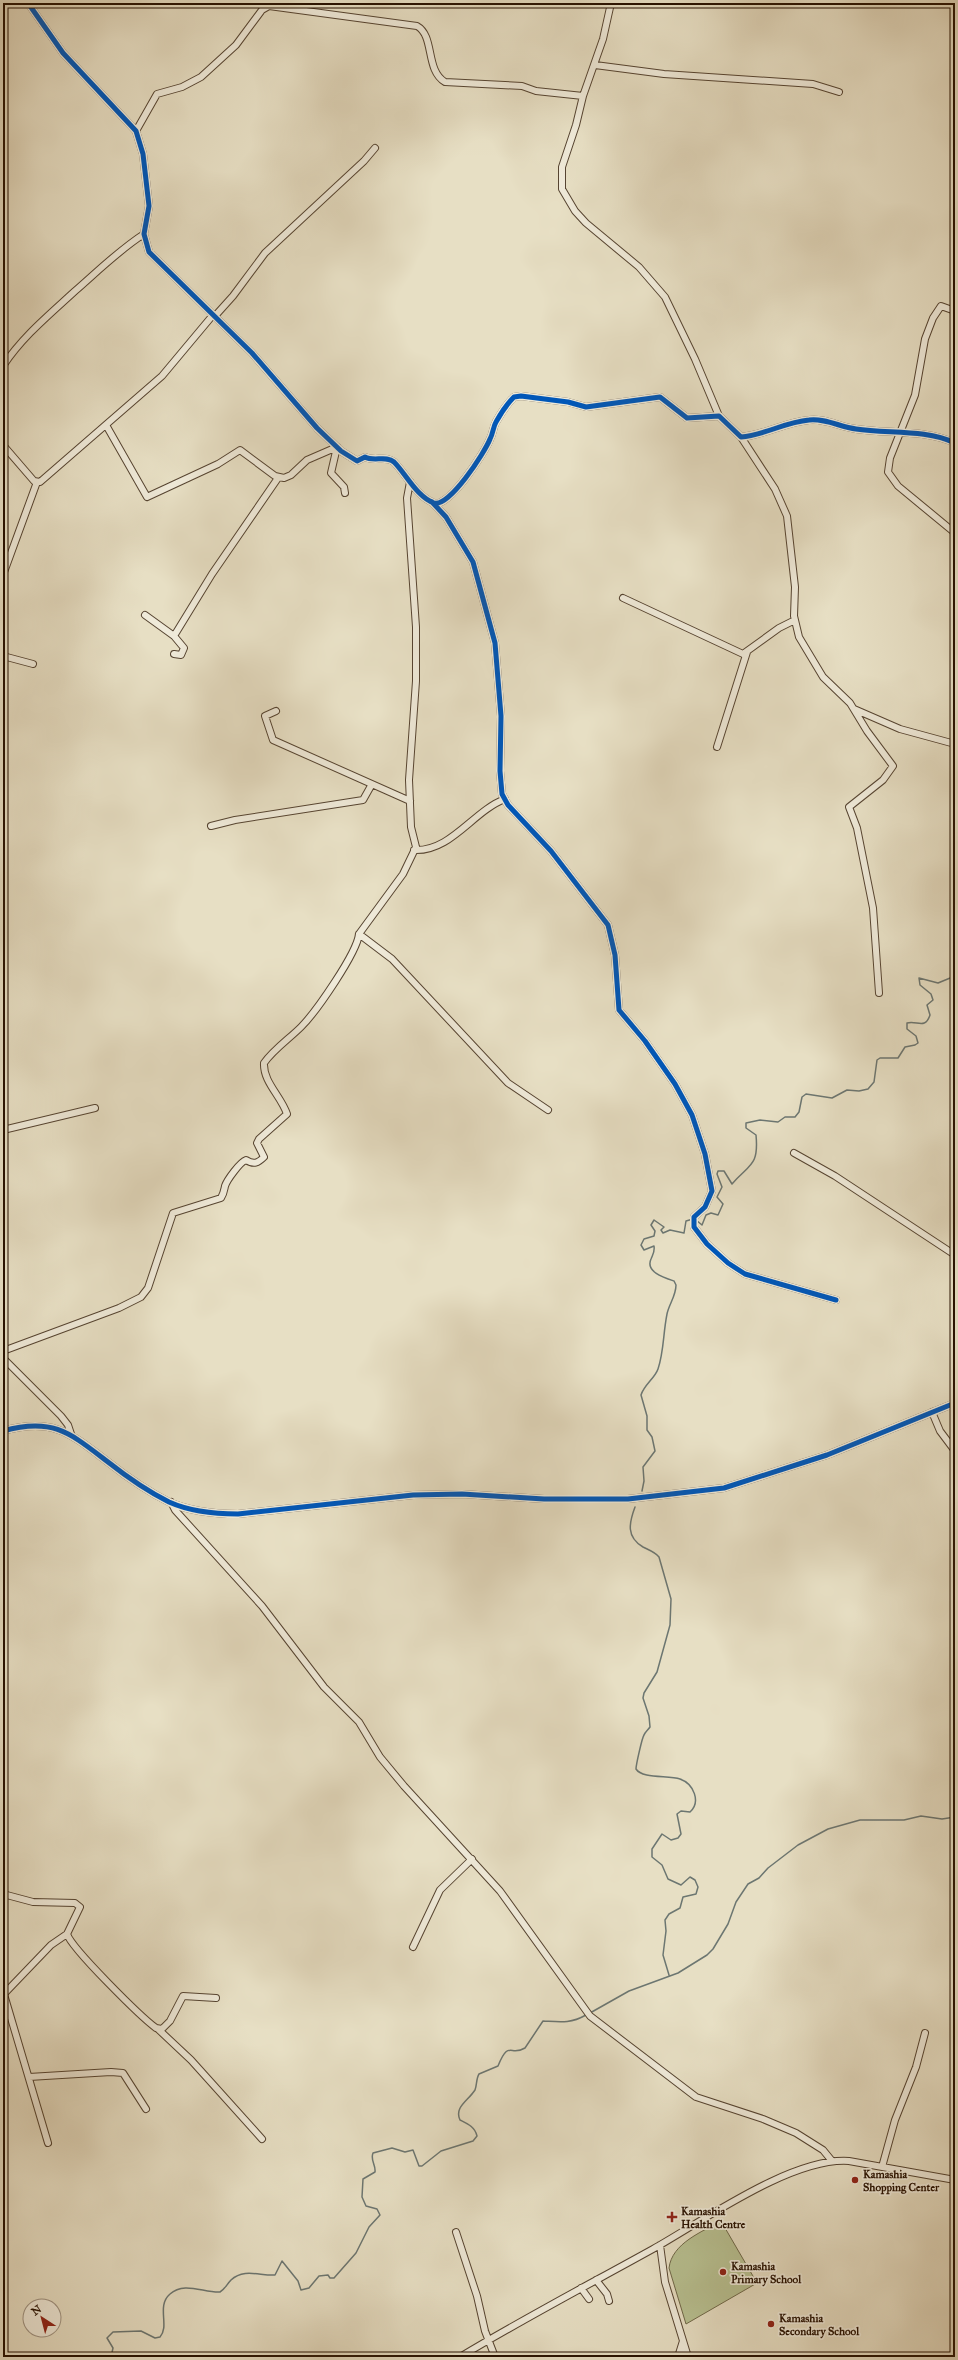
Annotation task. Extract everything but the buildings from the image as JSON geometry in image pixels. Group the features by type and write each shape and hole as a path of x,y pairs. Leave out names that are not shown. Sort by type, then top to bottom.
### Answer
{"street":[{"path":"28,3 63,53 136,131 143,154 149,206 144,234 149,252 252,353 337,448 356,460 365,457 370,460 387,459 403,471 410,482 446,517 473,562 490,620 498,658 501,716 500,771 505,799 551,851 608,925 615,955 619,1010 645,1041 675,1084 692,1115 705,1154 712,1191 705,1207 693,1219 696,1232 728,1264 745,1274 836,1300"},
{"path":"611,3 607,25 595,65 582,96 576,125 562,167 562,189 575,211 586,223 639,267 665,297 695,359 719,416 741,437 775,489 787,516 795,587 795,620 804,648 823,677 844,696 854,709 867,731 893,766 883,780 849,806 857,828 872,908 879,993"},
{"path":"136,131 157,94 182,87 201,77 236,45 262,10 269,6 417,26 425,35 437,74 445,82 522,86 536,91 582,96"},
{"path":"595,65 664,74 813,84 839,92"},
{"path":"3,575 37,482 43,479 162,376 233,296 265,252 359,166 375,148"},
{"path":"3,366 23,339 47,316 127,245 144,234"},
{"path":"955,311 941,306 933,318 922,354 915,395 890,458 888,472 898,486 955,533"},
{"path":"432,502 438,504 443,501 463,481 490,440 496,422 514,397 568,402 586,407 660,397 687,418 719,416"},
{"path":"741,437 811,420 857,430 939,437 955,443"},
{"path":"106,424 147,497 218,464 240,450 278,478 289,477 307,460 337,448"},
{"path":"3,445 16,463 37,482"},
{"path":"337,448 331,473 344,487 345,493"},
{"path":"174,636 212,574 278,478"},
{"path":"3,1351 119,1308 141,1297 148,1288 173,1213 221,1198 224,1193 225,1185 240,1162 246,1160 252,1163 258,1163 264,1157 257,1143 259,1139 287,1114 275,1090 268,1080 264,1063 271,1054 311,1016 349,958 359,934 403,874 414,850 409,780 416,681 416,627 407,524 406,498 410,482"},
{"path":"623,598 660,613 726,647 742,653 746,652 779,628 795,620"},
{"path":"145,615 174,636 184,648 181,655 174,654"},
{"path":"716,747 746,652"},
{"path":"3,656 33,664"},
{"path":"854,709 900,728 955,744"},
{"path":"276,710 266,716 273,740 410,801"},
{"path":"211,826 235,820 363,800 372,784"},
{"path":"414,850 428,850 439,845 491,806 505,799"},
{"path":"359,934 392,959 508,1083 548,1110"},
{"path":"3,1130 95,1108"},
{"path":"794,1154 834,1176 955,1255"},
{"path":"3,1358 61,1416 68,1425 71,1434"},
{"path":"3,1431 24,1426 55,1428 71,1434 135,1482 171,1502 187,1508 229,1514 280,1511 413,1495 468,1494 544,1499 620,1499 680,1495 724,1488 768,1476 827,1455 955,1403"},
{"path":"932,1412 940,1431 955,1451"},
{"path":"171,1502 175,1510 262,1606 324,1687 359,1722 380,1756 401,1782 472,1859 504,1897 588,2013 696,2097 790,2131 815,2144 832,2161"},
{"path":"413,1946 440,1890 472,1859"},
{"path":"3,1894 33,1902 77,1903 80,1907 67,1934 51,1945 4,1992 48,2143"},
{"path":"67,1934 76,1947 120,1995 191,2060 262,2139"},
{"path":"158,2029 167,2025 183,1996 216,1998"},
{"path":"882,2167 895,2120 918,2061 925,2033"},
{"path":"29,2077 111,2072 123,2073 146,2108"},
{"path":"460,2357 769,2184 805,2169 832,2161 856,2161 955,2180"},
{"path":"456,2232 477,2296 488,2340 494,2357"},
{"path":"660,2245 665,2282 688,2357"},
{"path":"596,2280 607,2294 609,2301"},
{"path":"581,2288 589,2299"},
{"path":"678,2357 683,2341"}],"green space":[{"path":"721,2221 757,2283 686,2324 669,2268 671,2259 689,2239"}],"waterway":[{"path":"955,943 955,950"},
{"path":"696,1220 702,1225 706,1215 711,1213 718,1215 723,1204 717,1197 722,1187 717,1174 718,1171 724,1171 732,1184 752,1164 756,1153 756,1135 746,1128 746,1123 760,1120 778,1122 785,1117 795,1117 799,1112 802,1097 806,1094 832,1098 847,1090 859,1091 868,1089 874,1082 877,1060 880,1058 898,1058 905,1047 918,1043 916,1036 907,1029 907,1023 911,1022 920,1024 926,1022 930,1015 927,1005 933,1000 931,994 920,985 919,978 938,983 955,976"},
{"path":"642,1491 644,1481 643,1467 655,1451 652,1437 647,1430 647,1416 641,1395 642,1391 658,1369 667,1314 675,1293 676,1285 674,1281 657,1274 651,1268 650,1264 654,1246 644,1250 641,1245 644,1239 654,1236 655,1231 651,1225 654,1220 664,1227 661,1230 663,1233 670,1230 684,1233 686,1221 693,1219"},
{"path":"635,1507 630,1524 631,1534 638,1543 654,1552 659,1557 671,1599 670,1625 657,1672 644,1693 643,1698 649,1716 650,1727 643,1737 636,1769 639,1772 650,1776 675,1778 685,1781 692,1789 695,1798 695,1803 690,1812 681,1811 677,1814 681,1834 678,1838 671,1840 662,1834 652,1849 652,1857 662,1865 668,1879 681,1885 690,1877 695,1880 698,1887 696,1894 683,1897 680,1908 669,1914 665,1920 666,1931 663,1955 669,1975"},
{"path":"590,2013 629,1991 678,1973 707,1955 713,1949 728,1924 736,1902 748,1884 759,1878 768,1868 798,1845 828,1829 860,1820 904,1820 921,1816 942,1819 955,1817"},
{"path":"111,2357 113,2348 107,2338 113,2332 141,2331 155,2338 160,2337 164,2327 163,2310 166,2299 170,2294 181,2288 194,2288 220,2292 231,2280 241,2274 252,2273 275,2275 282,2261 298,2281 301,2290 309,2288 319,2276 328,2275 330,2278 334,2278 356,2253 369,2227 380,2215 377,2209 366,2206 362,2197 363,2179 375,2172 372,2158 373,2153 392,2148 405,2152 413,2150 419,2166 422,2166 441,2151 473,2141 477,2136 475,2130 460,2120 459,2111 475,2090 479,2074 498,2066 507,2051 516,2051 525,2048 543,2021 570,2021 586,2015"},
{"path":"87,2357 94,2353 99,2357"}],"cycle path":[{"path":"28,3 63,53 136,131 143,154 149,206 144,234 149,252 252,353 317,428 341,451 357,461 365,457 391,460 417,491 422,496 434,503 441,502 448,497 466,478 487,446 495,424 502,412 514,397 521,396 568,402 586,407 660,397 687,418 719,416 741,437 758,434 800,421 821,420 856,429 919,434 955,443"},
{"path":"432,502 446,517 473,562 495,643 501,716 500,771 502,794 508,805 551,851 608,925 615,955 619,1010 645,1041 675,1084 692,1115 705,1154 712,1191 705,1207 694,1217 694,1227 707,1244 728,1263 745,1274 836,1300"},
{"path":"3,1431 20,1427 35,1426 60,1430 83,1443 137,1484 169,1502 185,1508 238,1514 413,1495 462,1494 544,1499 628,1499 724,1488 827,1455 955,1403"}],"place":[{"name":"Kamashia Shopping Center","path":"855,2180"},
{"name":"Kamashia Health Centre","path":"672,2217"},
{"name":"Kamashia Primary School","path":"723,2272"},
{"name":"Kamashia Secondary School","path":"771,2324"}]}
